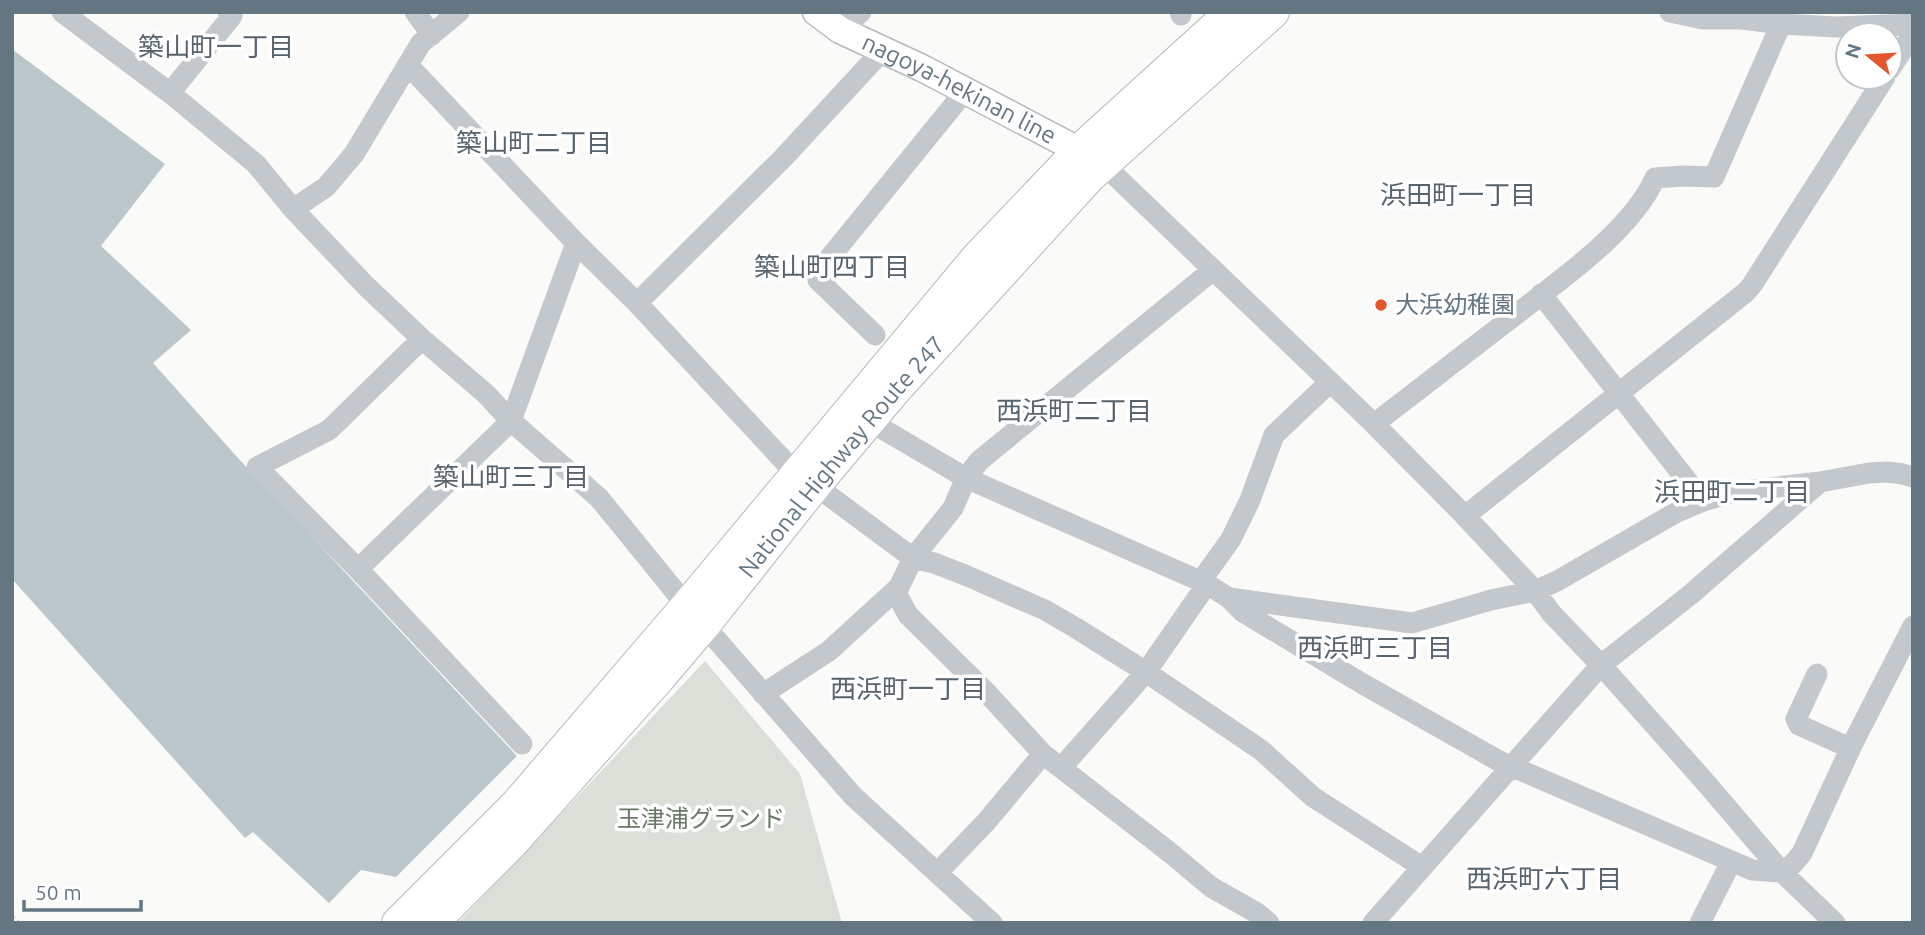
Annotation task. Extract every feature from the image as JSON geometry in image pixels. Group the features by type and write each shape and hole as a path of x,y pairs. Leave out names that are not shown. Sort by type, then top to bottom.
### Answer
{"highway":[{"name":"National Highway Route 247","path":"806,478 869,421 1090,177 1092,157 1232,12"},
{"name":"National Highway Route 247","path":"432,923 510,845 806,478 902,349 977,258 1092,157 1273,12"},
{"name":"National Highway Route 247","path":"398,923 517,804 696,615"}],"main road":[{"name":"nagoya-hekinan line","path":"816,12 840,30 966,90 1092,157"}],"street":[{"path":"62,12 170,93 256,164 293,209 366,286 486,394 511,421 599,498 853,796 992,923"},
{"path":"170,93 232,16 228,12"},
{"path":"415,12 432,35"},
{"path":"293,209 326,187 354,154 421,43 459,12"},
{"path":"840,30 861,12"},
{"path":"1670,12 1703,19 1742,19 1836,27 1913,24"},
{"path":"1374,424 1597,249 1623,225 1648,193 1655,178 1714,177 1781,24"},
{"path":"637,303 784,156 883,50"},
{"path":"408,65 576,243 637,303 785,462 913,558 965,575 1045,610 1146,671 1261,750 1313,797 1422,867"},
{"path":"875,335 818,280 818,272 966,90"},
{"path":"1465,516 1746,292 1876,91"},
{"path":"1092,157 1374,424 1465,516 1706,783 1782,872 1835,923"},
{"path":"358,569 511,421 576,243"},
{"path":"764,694 829,651 899,587 913,558 953,508 967,478 979,461 1213,270"},
{"path":"1541,294 1703,501"},
{"path":"422,339 329,430 257,467 358,569 522,744"},
{"path":"1061,768 1146,671 1204,583 1231,539 1250,500 1274,435 1330,382"},
{"path":"869,421 967,478 1204,583 1229,598 1242,612 1363,684 1513,767 1752,870 1782,872 1802,853 1850,748 1913,626"},
{"path":"1229,598 1412,623 1491,600 1535,592 1678,512 1703,501 1735,492 1869,473 1895,473 1913,477"},
{"path":"1373,923 1601,666 1689,595 1820,482"},
{"path":"895,591 908,615 987,693 1043,754 1211,887 1257,913 1269,923"},
{"path":"1817,674 1797,719 1799,725 1850,748"},
{"path":"937,873 986,822 1043,754"},
{"path":"1700,923 1731,862"}],"path":[{"path":"12,916 20,923"}],"green space":[{"name":"玉津浦グランド","path":"705,661 800,774 842,923 458,923"}],"shaded area":[{"path":"12,49 165,164 101,246 191,330 153,363 238,458 517,756 396,877 361,870 329,903 253,832 245,838 12,579"}],"place":[{"name":"大浜幼稚園","path":"1381,305"}],"district":[{"name":"築山町一丁目","path":"216,47"},
{"name":"築山町二丁目","path":"534,143"},
{"name":"浜田町一丁目","path":"1458,195"},
{"name":"築山町四丁目","path":"832,267"},
{"name":"西浜町二丁目","path":"1074,411"},
{"name":"築山町三丁目","path":"511,477"},
{"name":"浜田町二丁目","path":"1732,492"},
{"name":"西浜町三丁目","path":"1375,648"},
{"name":"西浜町一丁目","path":"908,689"},
{"name":"西浜町六丁目","path":"1544,879"}]}
